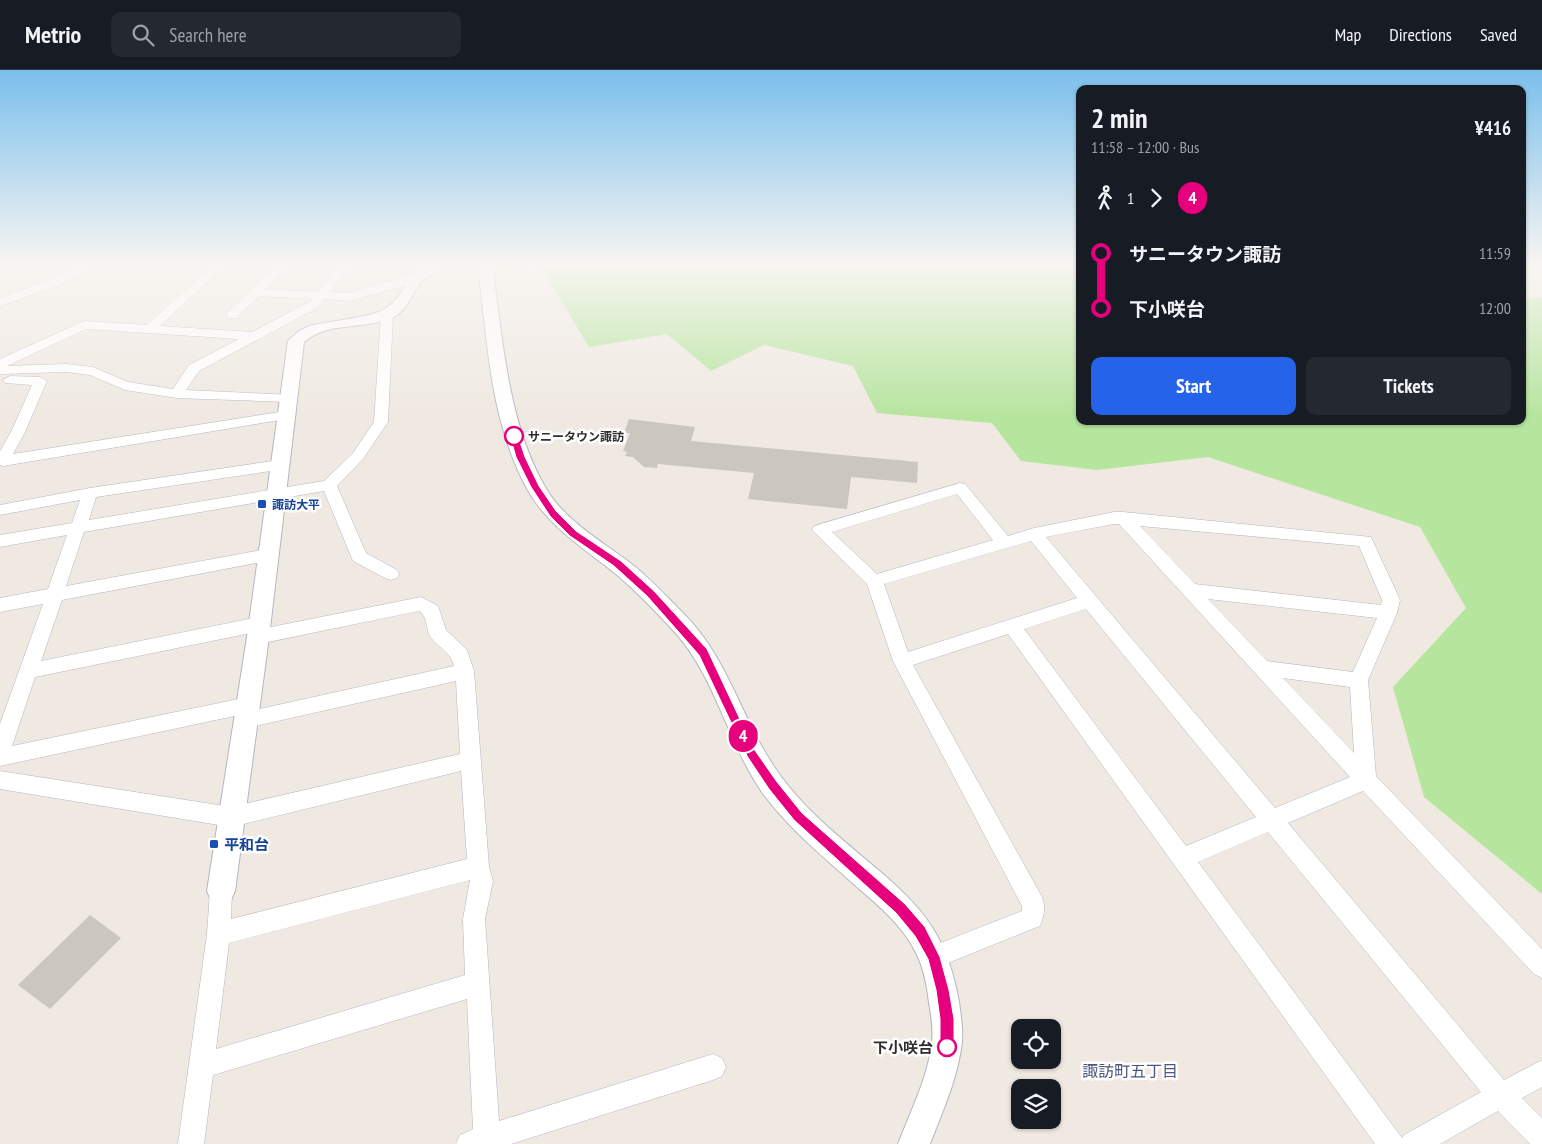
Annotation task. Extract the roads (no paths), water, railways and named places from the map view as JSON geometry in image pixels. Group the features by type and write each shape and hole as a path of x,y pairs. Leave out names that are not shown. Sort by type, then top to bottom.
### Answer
{"street":[{"path":"150,329 165,315"},
{"path":"176,394 194,368 293,315"},
{"path":"191,1144 219,934 221,891 247,713 296,341 300,336 316,329 382,315"},
{"path":"0,541 275,496 329,485 358,456 381,422 387,315"},
{"path":"493,315 507,408 520,457 535,487 553,514 573,533 618,564 638,582 698,645 716,677 750,752 773,786 798,817 901,908 920,932 934,957 947,1019 947,1047 940,1075 914,1144"},
{"path":"0,364 84,324 253,336"},
{"path":"0,370 66,368 94,371 124,386 287,407"},
{"path":"0,380 40,381 18,432 2,460"},
{"path":"2,460 287,407"},
{"path":"0,510 90,493 279,465"},
{"path":"329,485 359,557 391,574"},
{"path":"934,957 1032,918 1034,905 902,661 874,581 820,530 960,488 1005,543"},
{"path":"0,752 90,493"},
{"path":"874,581 1034,534 1114,518 1365,542 1391,600 1388,613 1359,680 1366,780"},
{"path":"1123,518 1542,966"},
{"path":"1034,534 1501,1096 1542,1138"},
{"path":"0,605 267,555"},
{"path":"1190,590 1388,613"},
{"path":"902,661 1089,601"},
{"path":"27,671 422,604 432,611 438,633 461,655 465,672 478,867 482,881 474,919 477,984 478,1141 713,1067"},
{"path":"1012,626 1391,1144"},
{"path":"1264,668 1359,680"},
{"path":"0,757 465,672"},
{"path":"0,780 231,817 472,760"},
{"path":"1182,858 1366,780"},
{"path":"219,934 478,867"},
{"path":"202,1066 477,984"},
{"path":"1413,1144 1542,1073"}],"place":[{"name":"サニータウン諏訪","path":"514,436"},
{"name":"諏訪大平","path":"262,504"},
{"name":"平和台","path":"214,844"},
{"name":"下小咲台","path":"947,1047"}],"district":[{"name":"諏訪町五丁目","path":"1130,1071"}]}
